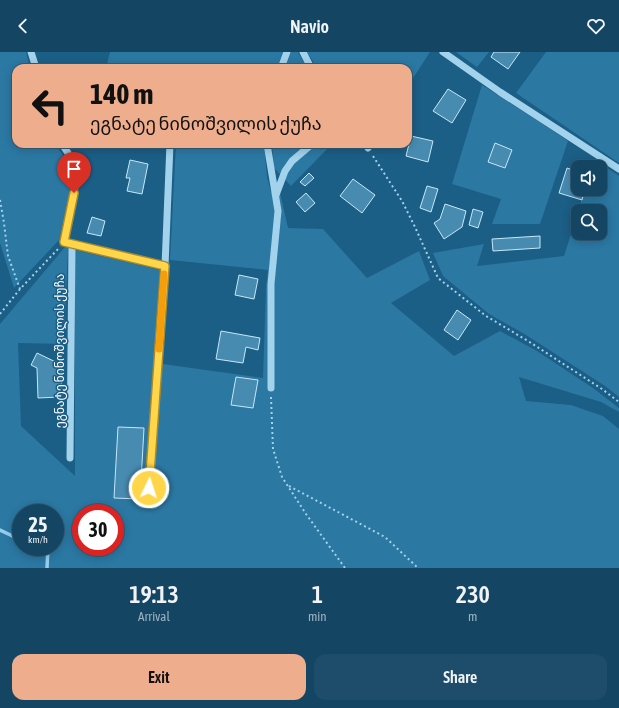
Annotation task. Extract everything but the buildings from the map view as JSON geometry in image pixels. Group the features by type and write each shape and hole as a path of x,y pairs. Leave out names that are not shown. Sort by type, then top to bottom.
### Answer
{"street":[{"path":"31,52 35,64"},
{"path":"282,64 287,52"},
{"path":"302,52 309,64"},
{"path":"443,52 500,92 619,169"},
{"name":"ეგნატე ნინოშვილის ქუჩა","path":"65,148 77,174 68,243 70,458"},
{"path":"148,503 165,266 170,148"},
{"path":"268,148 278,210 271,284 271,388"},
{"path":"276,195 285,171 292,161 307,148"},
{"path":"68,243 165,266"}],"path":[{"path":"367,148 402,201 438,278 486,316 528,341 602,389 619,402"},
{"path":"0,200 8,256 20,289"},
{"path":"0,314 20,289 68,243"},
{"path":"271,388 272,449 282,477 306,514 345,568"},
{"path":"287,485 385,537 418,568"}],"shaded area":[{"path":"0,52 26,52 29,64 12,64 12,148 58,148 65,158 73,177 59,240 14,288 0,243"},
{"path":"110,52 283,52 278,64 107,64"},
{"path":"291,52 298,52 305,64 286,64"},
{"path":"307,52 430,52 412,80 412,64 314,64"},
{"path":"456,52 489,52 477,67"},
{"path":"546,52 619,52 619,163 516,93"},
{"path":"482,85 568,141 540,224 492,224 501,199 452,184"},
{"path":"176,148 264,148 267,177 271,192 278,184 288,228 323,229 367,278 419,251 430,280 391,303 454,356 500,331 537,351 593,388 619,408 619,412 601,402 519,377 526,401 571,405 603,416 619,429 619,568 0,568 0,324 65,247 68,248 64,344 18,343 21,426 75,476 75,250 160,270 153,390 160,390 163,364 263,378 266,287 268,270 170,260"},
{"path":"272,148 328,148 291,186 274,168"},
{"path":"607,168 619,176 619,397 605,386 526,335 489,314 443,276 433,253 484,244 477,266 564,256 571,234 571,240 607,240 607,204 580,204 583,196 607,196"}],"waterway":[{"path":"0,530 12,536"},
{"path":"47,568 48,556"}],"slow traffic":[{"path":"159,349 164,274"}],"route":[{"path":"74,193 64,242 165,266 149,488"}]}
